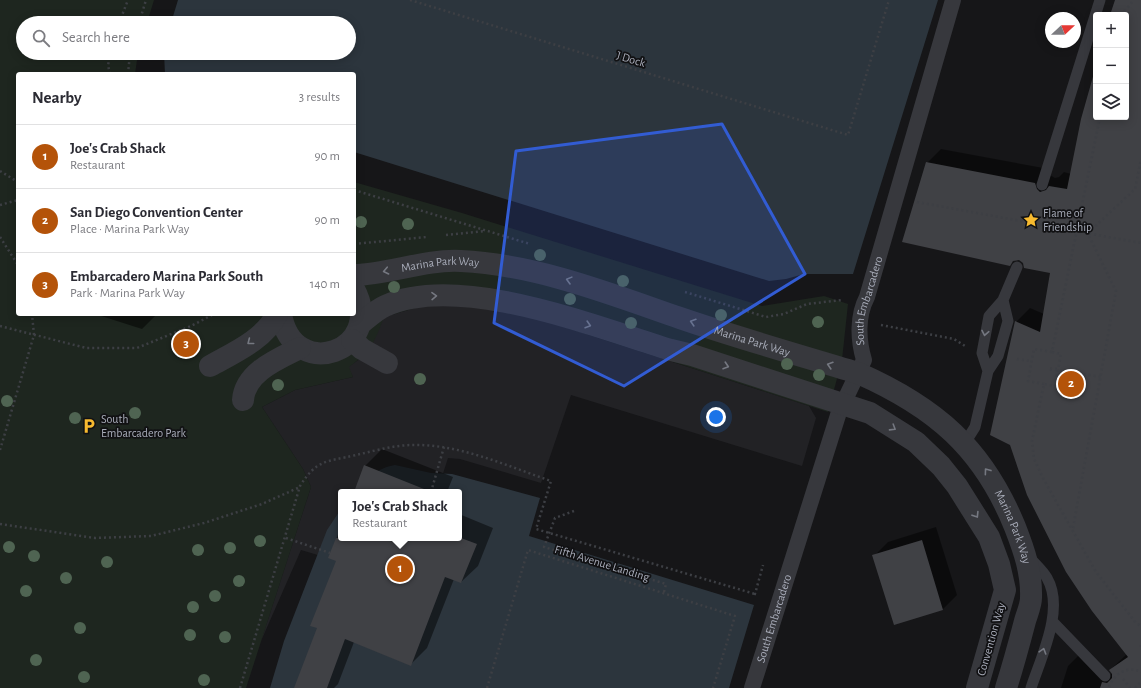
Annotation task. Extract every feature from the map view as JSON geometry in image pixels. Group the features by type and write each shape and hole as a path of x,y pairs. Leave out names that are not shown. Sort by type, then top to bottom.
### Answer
{"street":[{"name":"South Embarcadero","path":"752,688 843,404 864,360 859,345 863,305 867,297 953,0"},
{"name":"Marina Park Way","path":"356,275 370,274 429,262 461,261 527,270 573,281 680,318 858,373 911,400 965,443 990,475 1008,509 1024,551 1029,571 1032,599 1006,688"},
{"path":"356,293 360,300 362,312 356,332 362,349 387,363"},
{"path":"281,316 283,327 290,339 300,348 311,353 322,354 339,350 356,332 385,306 417,297 473,298 518,304 670,350 692,355 843,404"},
{"path":"210,366 244,347 264,332 276,316"},
{"path":"243,400 244,389 250,380 266,366 300,348"},
{"name":"Convention Way","path":"843,404 859,408 916,442 941,466 957,486 989,537 999,564 1005,590 977,688"}],"lane":[{"path":"1042,184 1100,0"},
{"path":"988,371 982,353 989,316 1003,300 1017,267"},
{"path":"965,443 975,427 988,371 998,356 1008,321 1003,300"},
{"path":"1024,551 1047,578 1055,602 1052,621 1031,688"},
{"path":"1052,621 1105,676"}],"path":[{"path":"122,16 128,0"},
{"path":"141,16 146,0"},
{"name":"J Dock","path":"410,0 848,135 889,0"},
{"path":"1124,12 1134,0"},
{"path":"109,60 110,72"},
{"path":"128,72 129,60"},
{"path":"1052,352 1099,120"},
{"path":"1088,234 1136,189 1141,159"},
{"path":"0,171 16,181"},
{"path":"0,206 16,201"},
{"path":"916,202 1141,243"},
{"path":"440,235 486,230"},
{"path":"1072,529 1116,291 1088,234"},
{"path":"356,244 432,236"},
{"path":"0,237 16,262"},
{"path":"784,314 807,304 827,301 843,300 863,305"},
{"path":"0,450 34,335 32,316"},
{"path":"0,326 86,348 137,348 191,326 210,316"},
{"path":"861,322 954,339 967,348"},
{"path":"1034,348 1052,352 1061,354 1055,386 1028,381 1034,348"},
{"path":"1016,358 1031,361"},
{"path":"1058,369 1050,369 1101,377"},
{"path":"1044,384 1032,441 1034,459 1044,480 1096,572 1136,623 1141,626"},
{"path":"240,688 286,538 300,486 308,473 316,465 378,450 412,444 444,447 497,462 551,481 536,529 755,594"},
{"path":"432,489 444,447"},
{"path":"0,524 95,538 152,536 211,521 262,504 300,486"},
{"path":"574,510 555,518 544,548 666,584 664,592"},
{"path":"286,538 330,553"},
{"name":"Fifth Avenue Landing","path":"487,688 528,550 664,592 735,616 713,688"},
{"path":"1109,687 1112,680 1123,671 1130,670 1141,672"},
{"path":"1135,688 1141,682"}],"highlighted area":[{"path":"722,124 805,274 624,386 494,323 516,151"}],"shaded area":[{"path":"0,0 154,0 149,16 16,16 16,60 137,60 135,72 16,72 16,316 356,316 356,183 462,213 762,306 824,296 848,304 842,360 828,412 515,311 469,304 425,305 384,317 378,333 368,351 349,367 353,377 295,390 262,407 303,469 311,487 246,688 0,688"},
{"path":"178,0 938,0 853,274 804,274 786,279 769,281 356,153 356,72 165,72 164,60 356,60 356,16 173,16"},
{"path":"469,304 515,311 809,406 816,418 802,466 571,395 541,483 460,459 448,458 438,489 338,489 338,541 462,541 462,539 477,544 328,558 301,550 261,641 311,487 303,469 262,407 295,390 353,377 348,367 364,356 384,317 425,305"},
{"path":"395,465 431,473 452,474 540,498 529,536 754,605 729,688 270,688 284,641 327,530 338,514 338,541 462,541 462,489 359,489 377,471 388,466"}],"building":[{"path":"1115,0 1141,0 1141,688 1100,688 1102,682 1107,683 1112,678 1112,674 1109,670 1128,657 1092,611 1066,572 1027,495 1010,445 990,435 1015,321 1040,332 1050,273 1024,268 1023,263 1019,260 1013,261 1010,266 902,242 926,162 1035,183 1040,192 1046,190 1049,186 1067,189 1081,119 1093,77 1093,120 1129,120 1129,12 1111,12"},
{"path":"364,465 424,489 355,489"},
{"path":"336,538 338,538 338,541 462,541 462,538 477,544 461,583 445,577 411,666 345,639 327,688 294,688 317,628 310,626 336,561 328,558"},
{"path":"922,540 943,610 894,625 872,555"}],"place":[{"name":"Flame of Friendship","path":"1031,220"},
{"name":"Embarcadero Marina Park South","path":"186,344"},
{"name":"San Diego Convention Center","path":"1071,384"},
{"name":"South Embarcadero Park","path":"89,426"},
{"name":"Joe's Crab Shack","path":"400,569"}]}
